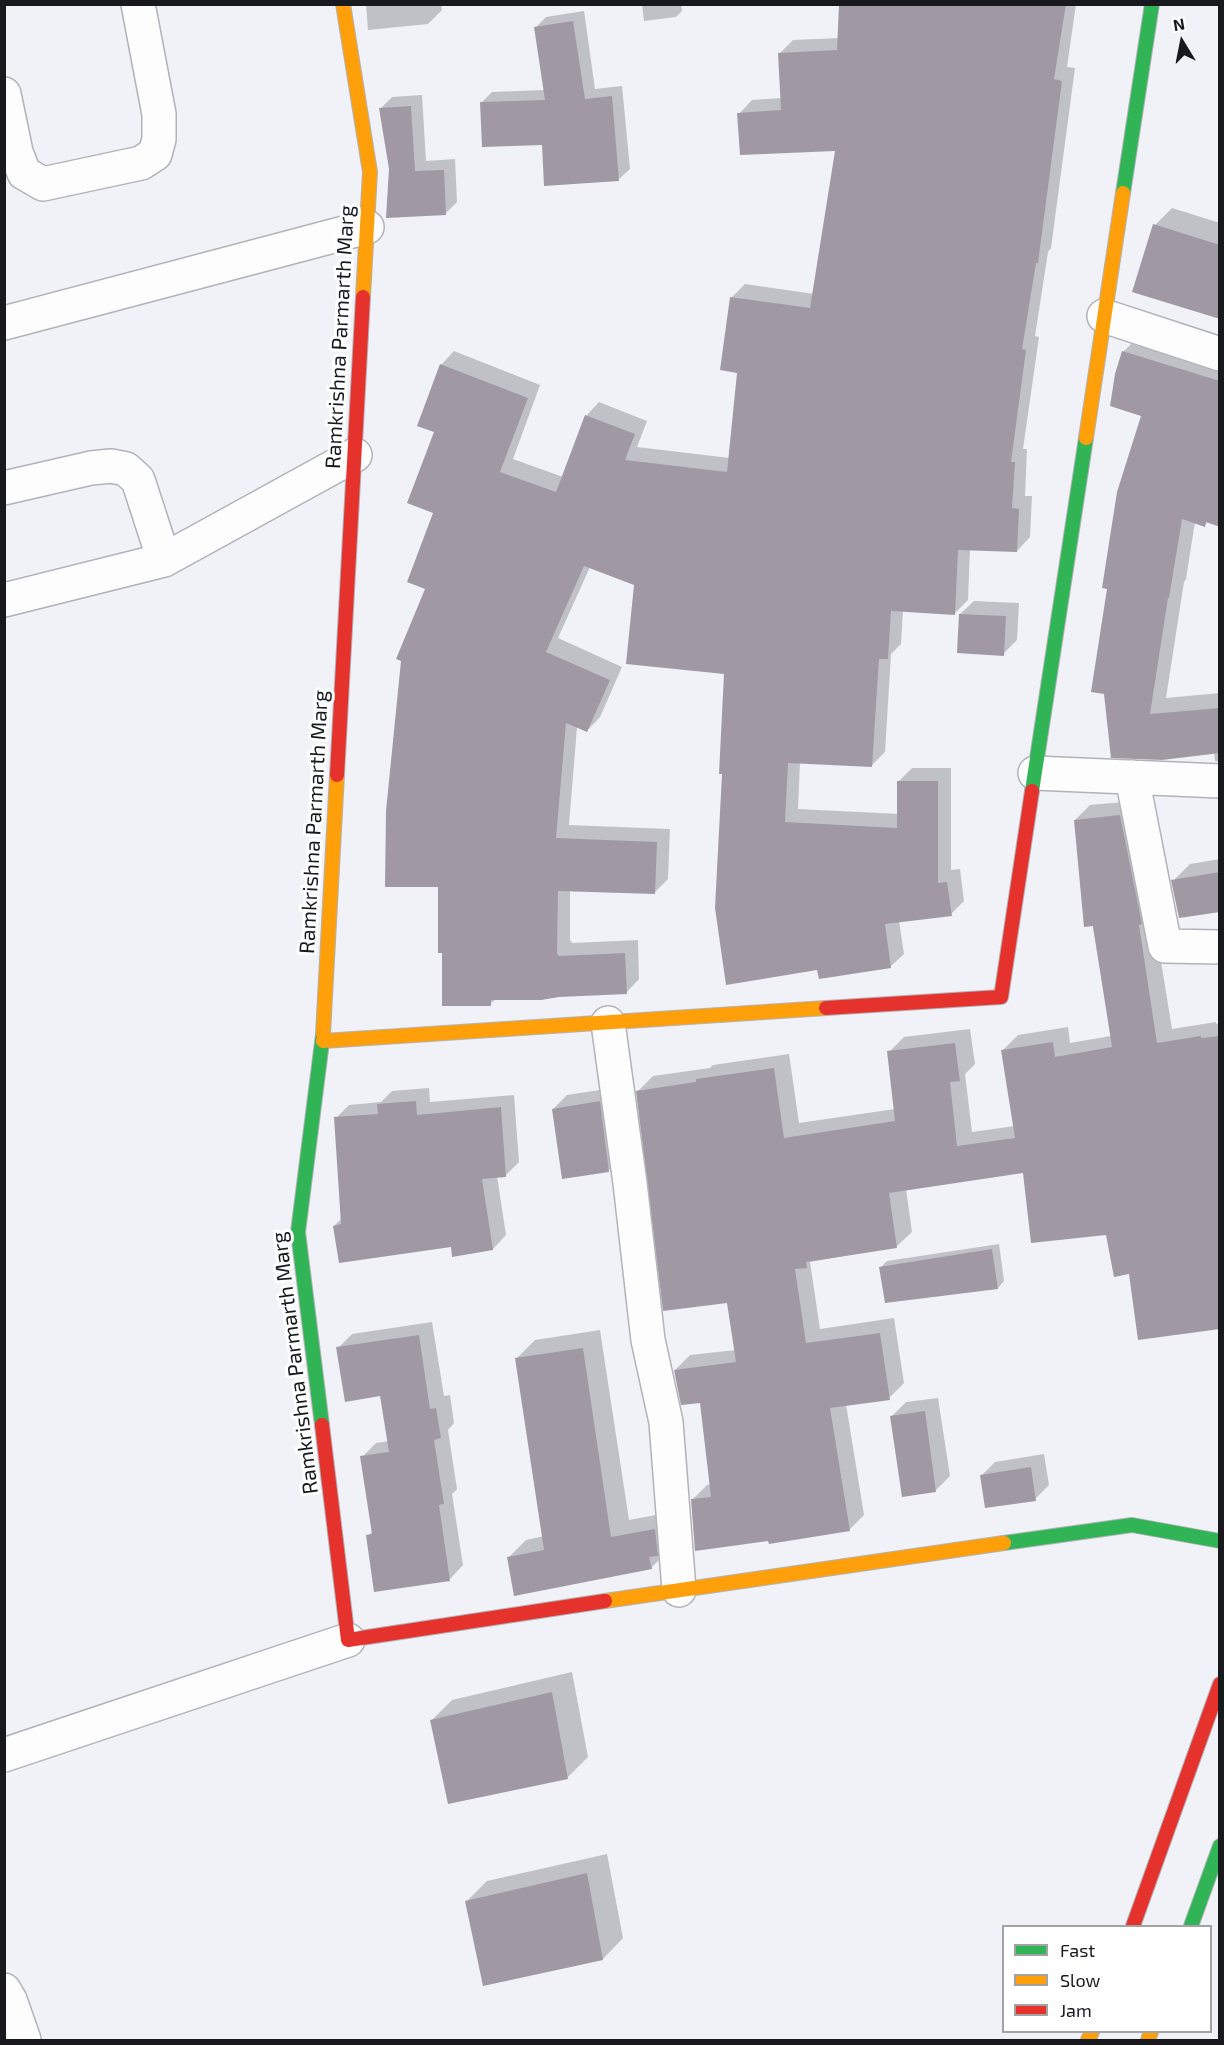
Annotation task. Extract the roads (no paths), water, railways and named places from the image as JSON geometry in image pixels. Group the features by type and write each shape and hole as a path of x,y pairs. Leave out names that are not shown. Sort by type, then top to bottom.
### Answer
{"street":[{"path":"4,94 16,152 24,173 43,184 141,163 155,154 159,138 159,114 138,4"},
{"name":"Ramkrishna Parmarth Marg","path":"343,4 370,172 323,1041 298,1232 348,1640"},
{"path":"323,1041 1000,997 1152,4"},
{"path":"4,323 367,227"},
{"path":"1104,316 1220,354"},
{"path":"4,600 164,560 355,455"},
{"path":"4,488 91,468 111,465 126,469 138,480 164,560"},
{"path":"1035,772 1220,781"},
{"path":"1132,777 1165,946 1220,947"},
{"path":"608,1023 648,1340 666,1422 680,1590"},
{"path":"4,1755 348,1640 1132,1526 1220,1541"},
{"path":"1133,1925 1220,1684"},
{"path":"1191,1925 1220,1846"},
{"path":"4,1990 10,2000 24,2040"}]}
